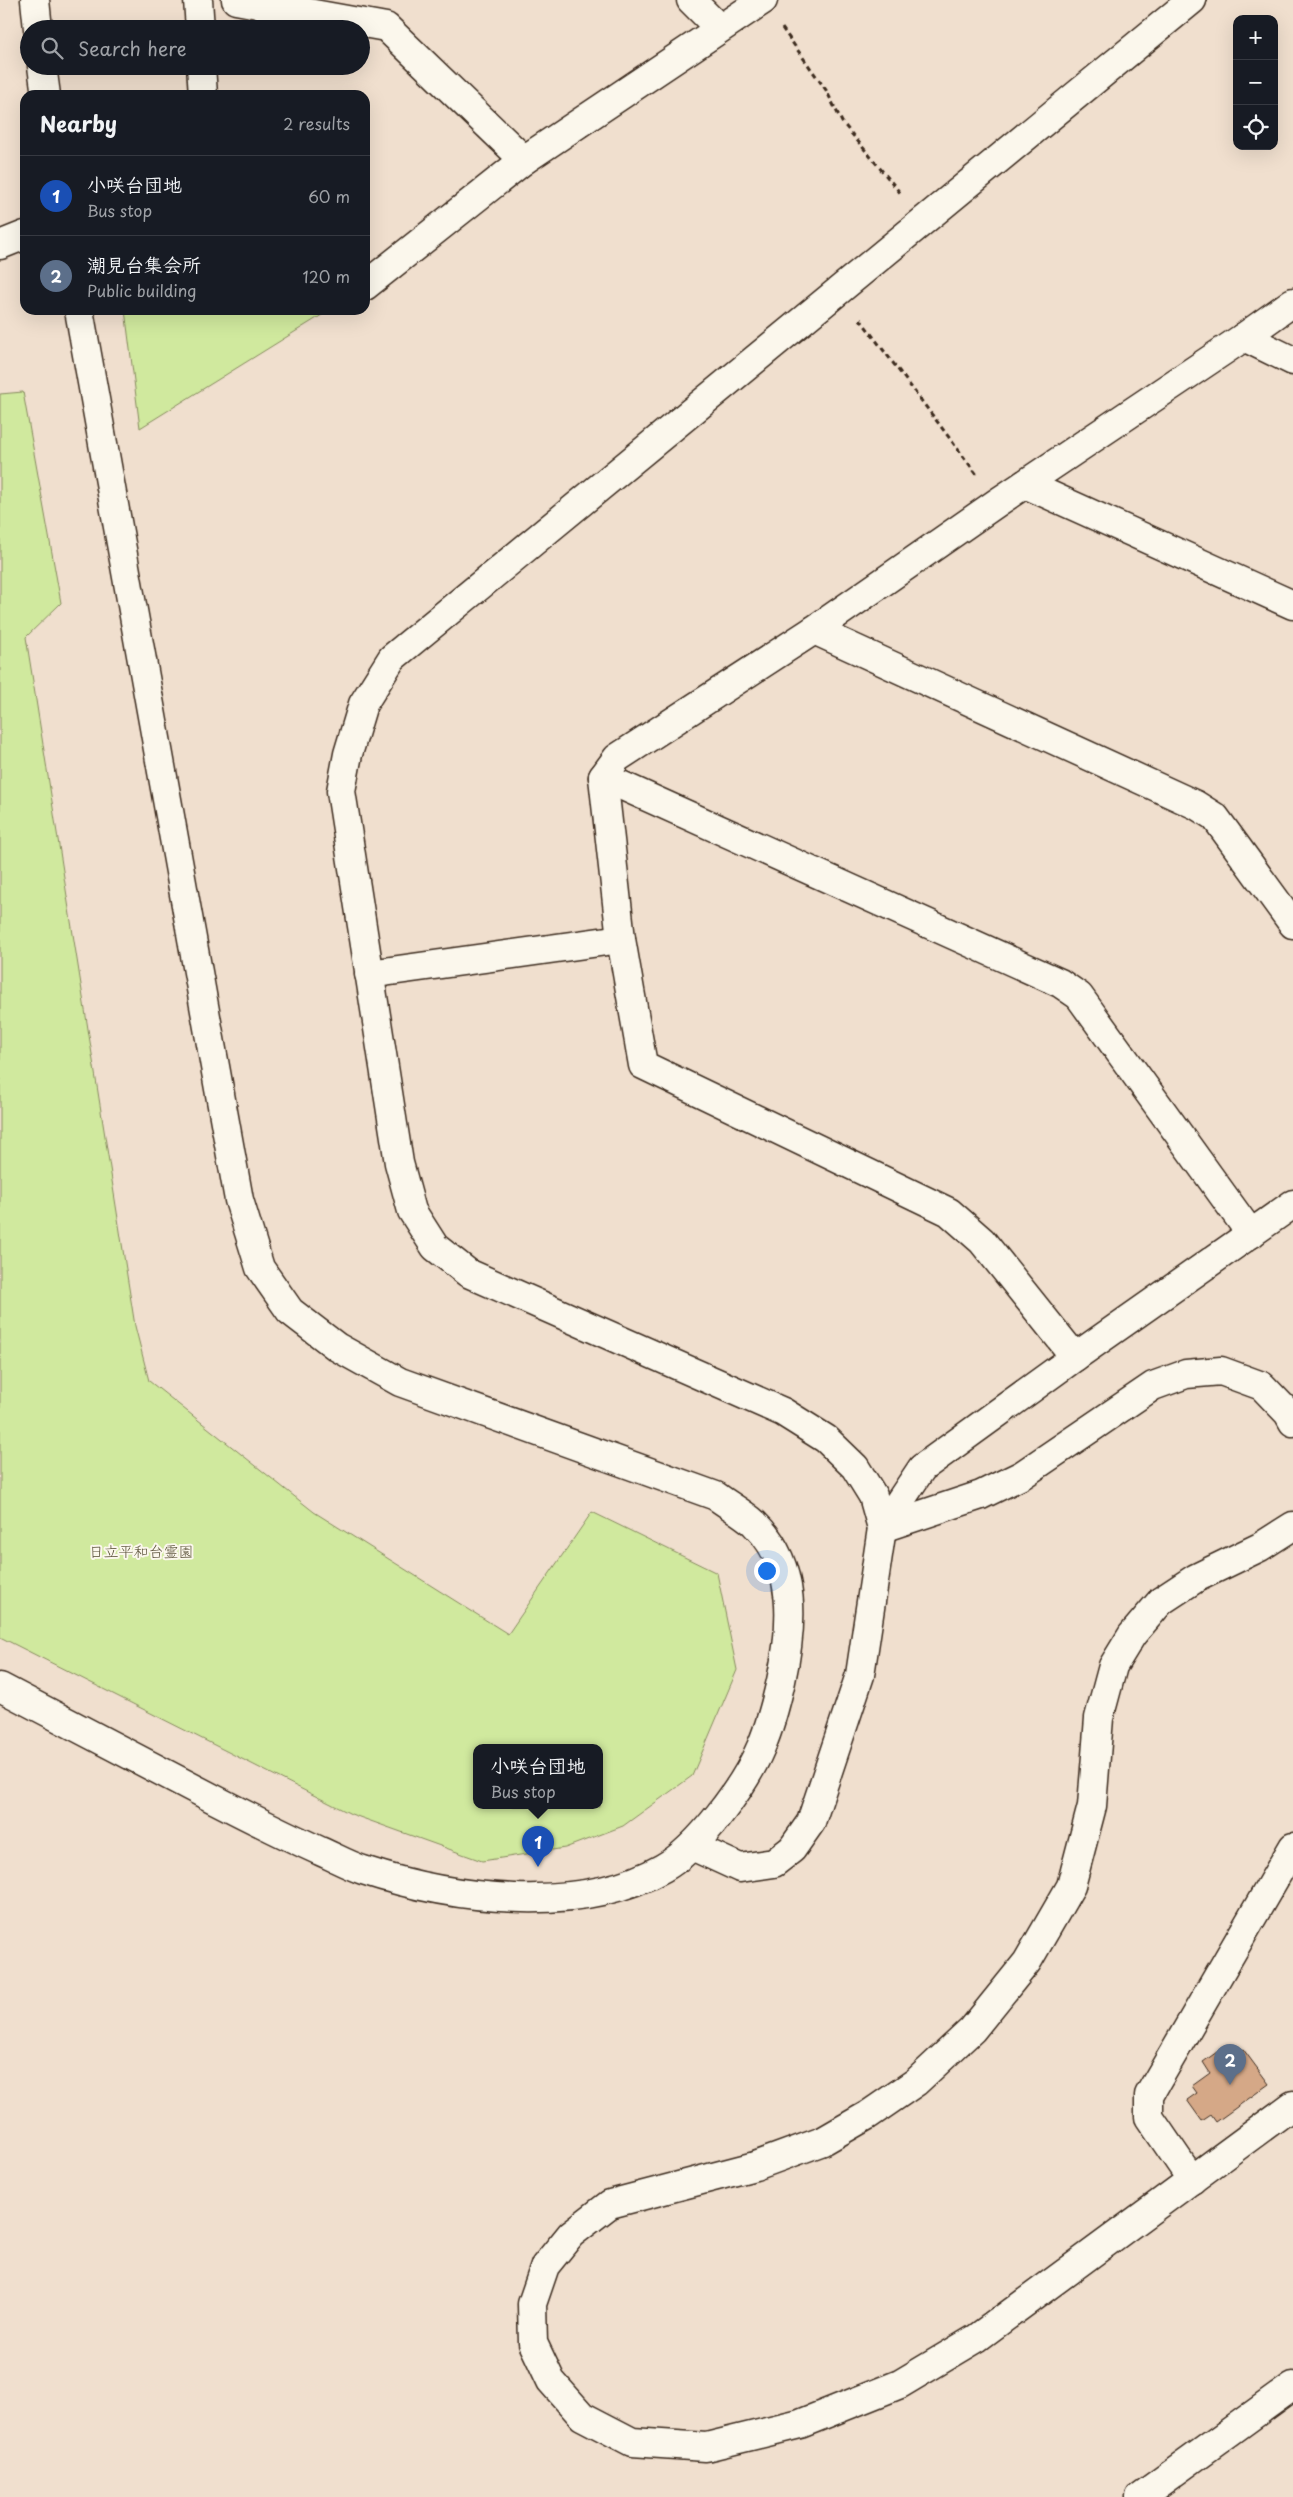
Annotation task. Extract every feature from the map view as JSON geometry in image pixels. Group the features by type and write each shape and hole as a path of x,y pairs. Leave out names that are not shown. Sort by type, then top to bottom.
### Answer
{"street":[{"path":"35,0 37,20"},
{"path":"198,0 199,20"},
{"path":"236,0 347,20"},
{"path":"691,0 719,28"},
{"path":"370,282 524,160 763,0"},
{"path":"882,1528 872,1496 855,1467 818,1435 783,1412 468,1273 435,1247 412,1210 398,1163 341,791 348,754 363,704 392,658 1192,0"},
{"path":"370,24 386,27 524,160"},
{"path":"43,75 45,90"},
{"path":"202,75 203,90"},
{"path":"0,245 20,237"},
{"path":"1075,1357 982,1241 949,1212 643,1065 621,939 603,777 617,758 814,630 998,502 1293,302"},
{"path":"0,1687 276,1831 361,1870 434,1889 504,1898 583,1894 627,1883 664,1868 692,1846 729,1800 760,1750 776,1705 788,1650 790,1594 780,1557 754,1523 716,1496 400,1382 337,1347 290,1311 260,1268 239,1200 80,315"},
{"path":"1244,337 1293,361"},
{"path":"1025,484 1293,605"},
{"path":"814,630 1209,813 1215,817 1293,924"},
{"path":"603,777 1060,983 1079,996 1251,1234"},
{"path":"369,974 621,939"},
{"path":"692,1846 740,1868 774,1863 792,1849 811,1822 860,1675 882,1528 922,1468 1075,1357 1293,1204"},
{"path":"882,1528 981,1495 1022,1475 1152,1386 1186,1374 1221,1372 1262,1386 1288,1413 1293,1422"},
{"path":"1293,1526 1260,1547 1196,1578 1161,1601 1132,1636 1113,1666 1099,1718 1092,1806 1071,1886 1027,1962 972,2030 916,2082 868,2115 823,2141 755,2166 610,2204 572,2234 546,2266 532,2304 533,2343 551,2381 582,2416 632,2442 706,2447 800,2424 900,2384 977,2338 1293,2105"},
{"path":"1192,2180 1148,2117 1149,2095 1293,1847"},
{"path":"1140,2497 1293,2386"}],"path":[{"path":"763,0 826,90 842,122 923,221"},
{"path":"839,292 998,502"}],"green space":[{"path":"126,315 322,315 140,428"},
{"name":"日立平和台霊園","path":"23,392 61,603 26,637 135,1326 149,1381 314,1512 508,1634 592,1512 717,1573 737,1670 692,1776 623,1826 565,1848 482,1861 351,1814 0,1637 0,394"}],"building":[{"path":"1243,2049 1269,2084 1216,2122 1211,2115 1202,2121 1187,2100 1197,2093 1192,2086 1210,2073 1203,2062 1217,2052 1223,2062"}],"place":[{"name":"小咲台団地","path":"538,1867"},
{"name":"潮見台集会所","path":"1230,2085"}]}
